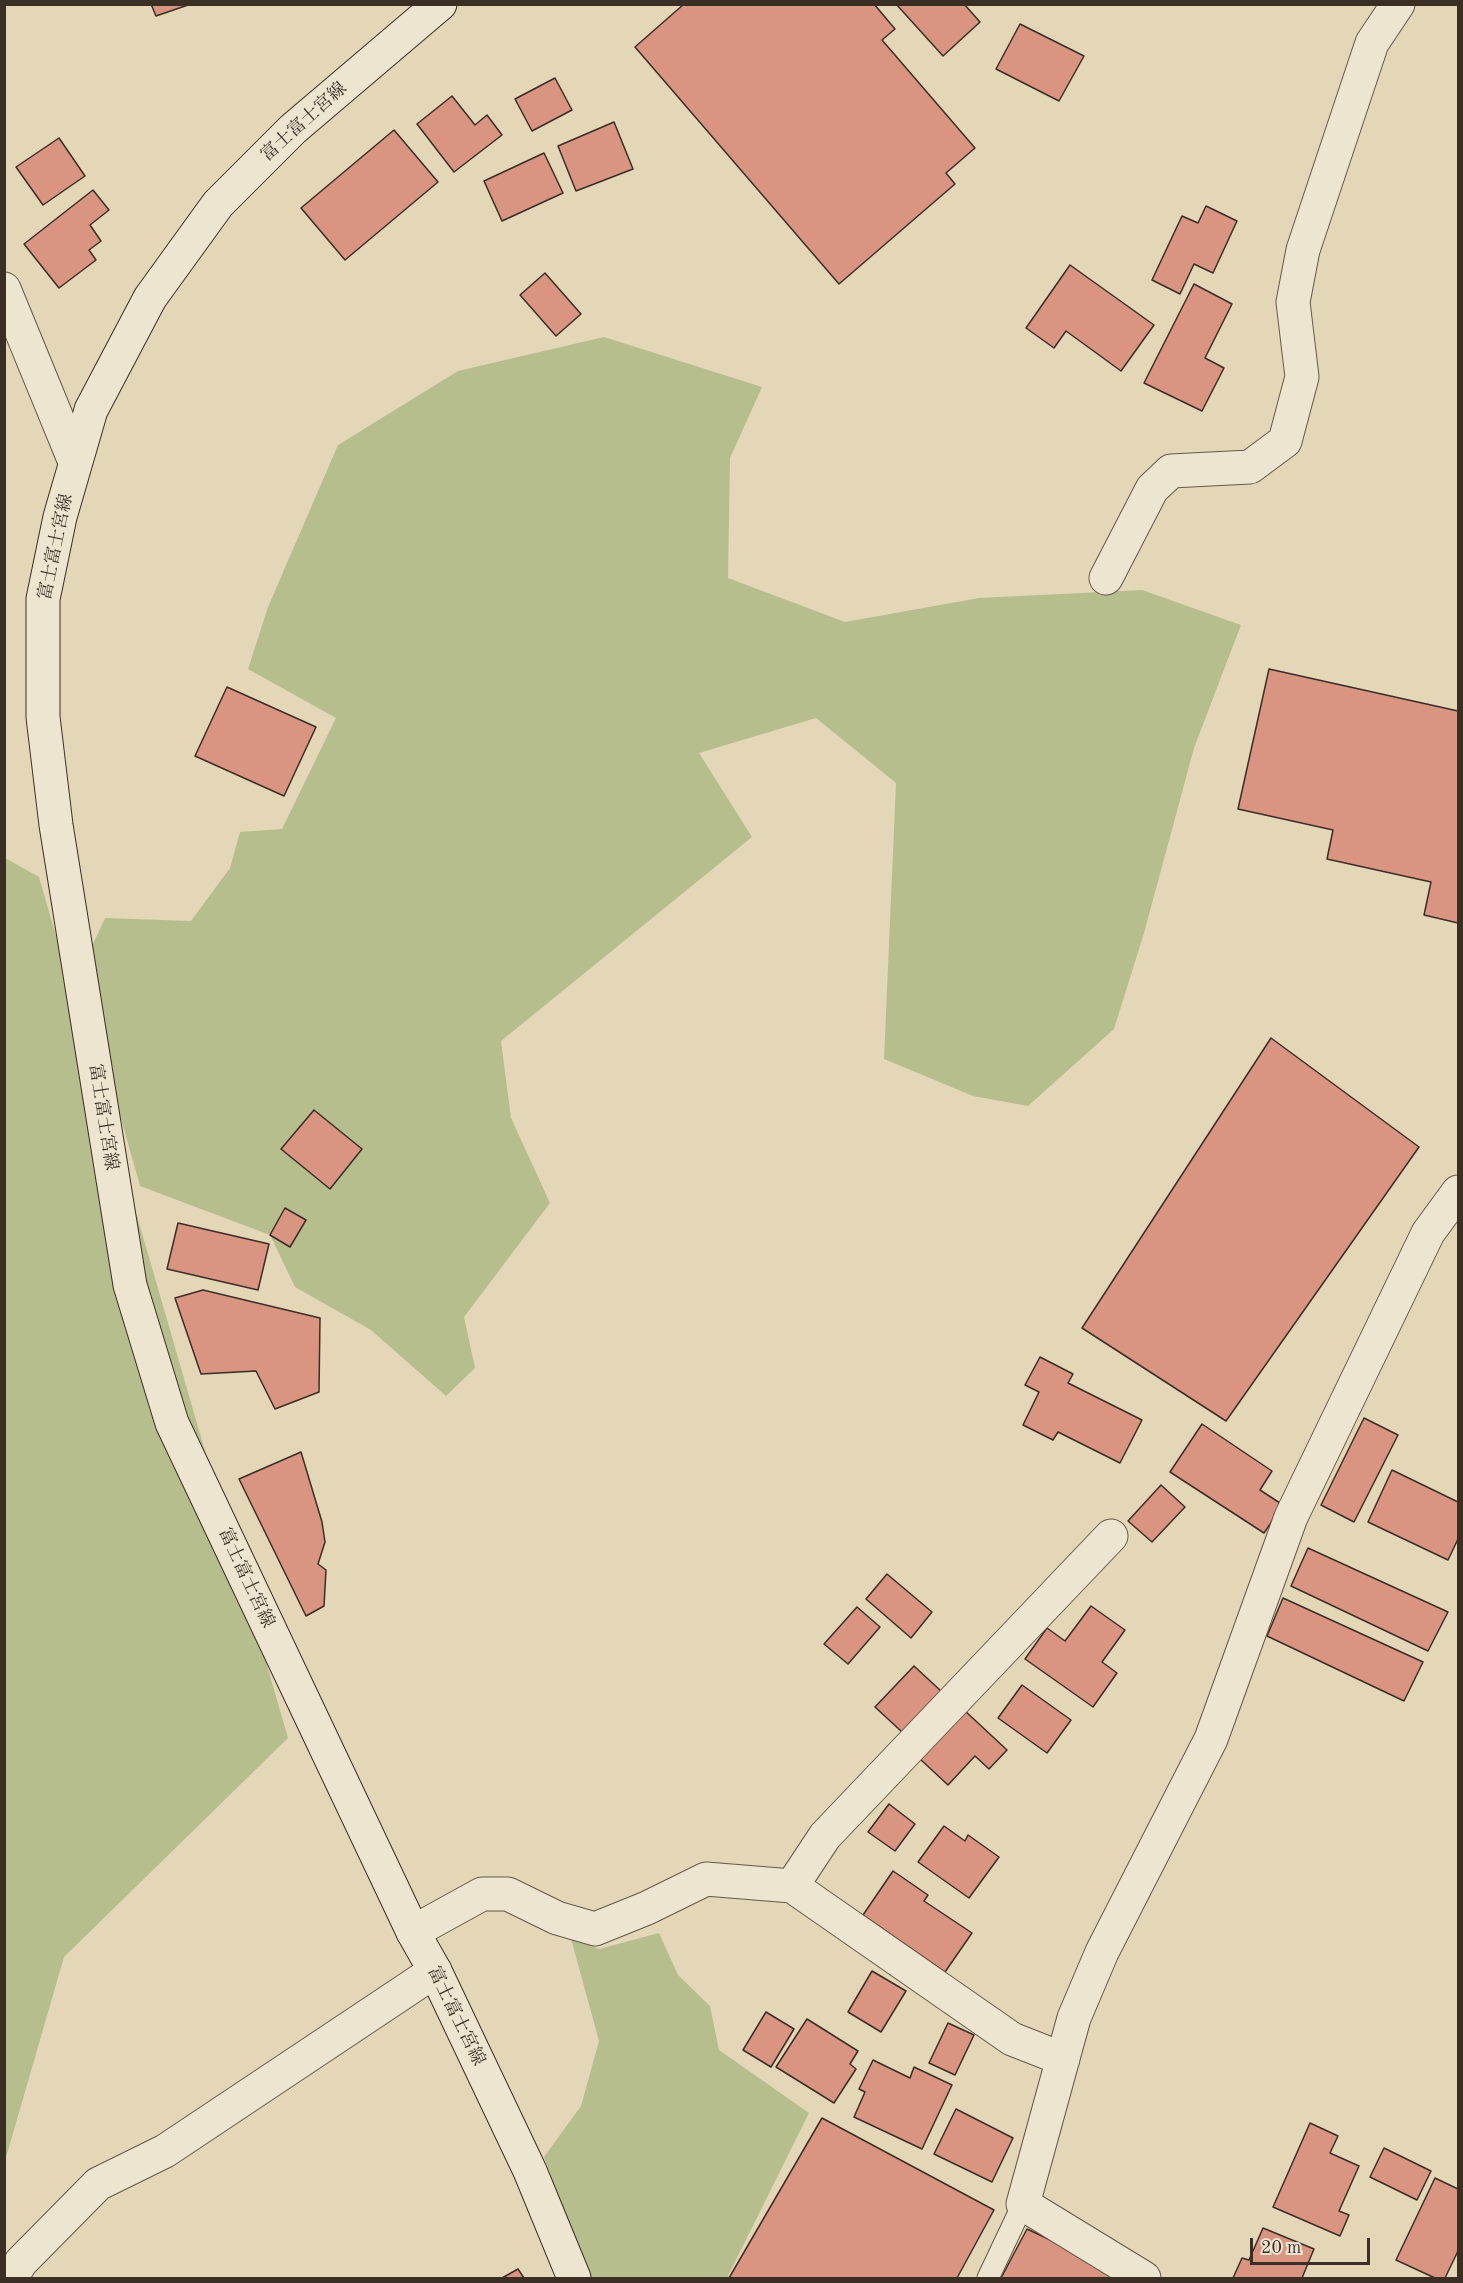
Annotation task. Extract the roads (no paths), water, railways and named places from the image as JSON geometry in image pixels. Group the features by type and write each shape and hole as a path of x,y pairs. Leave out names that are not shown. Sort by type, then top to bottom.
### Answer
{"street":[{"name":"富士富士宮線","path":"440,4 293,129 218,204 150,298 91,410 60,517 43,599 43,717 56,825 130,1285 172,1423 413,1932 435,1971 530,2171 574,2278"},
{"path":"1106,578 1152,489 1171,471 1250,467 1284,441 1302,377 1293,302 1303,250 1372,43 1398,4"},
{"path":"4,289 75,462"},
{"path":"1144,2278 1023,2204 1074,2018 1102,1952 1211,1739 1291,1517 1428,1233 1458,1192"},
{"path":"792,1886 825,1836 1111,1536"},
{"path":"413,1932 482,1894 508,1894 557,1918 595,1929 706,1880 792,1886 1012,2039 1063,2059"},
{"path":"11,2278 21,2262 98,2184 165,2151 435,1971"}],"lane":[{"path":"988,2278 1023,2204"}]}
